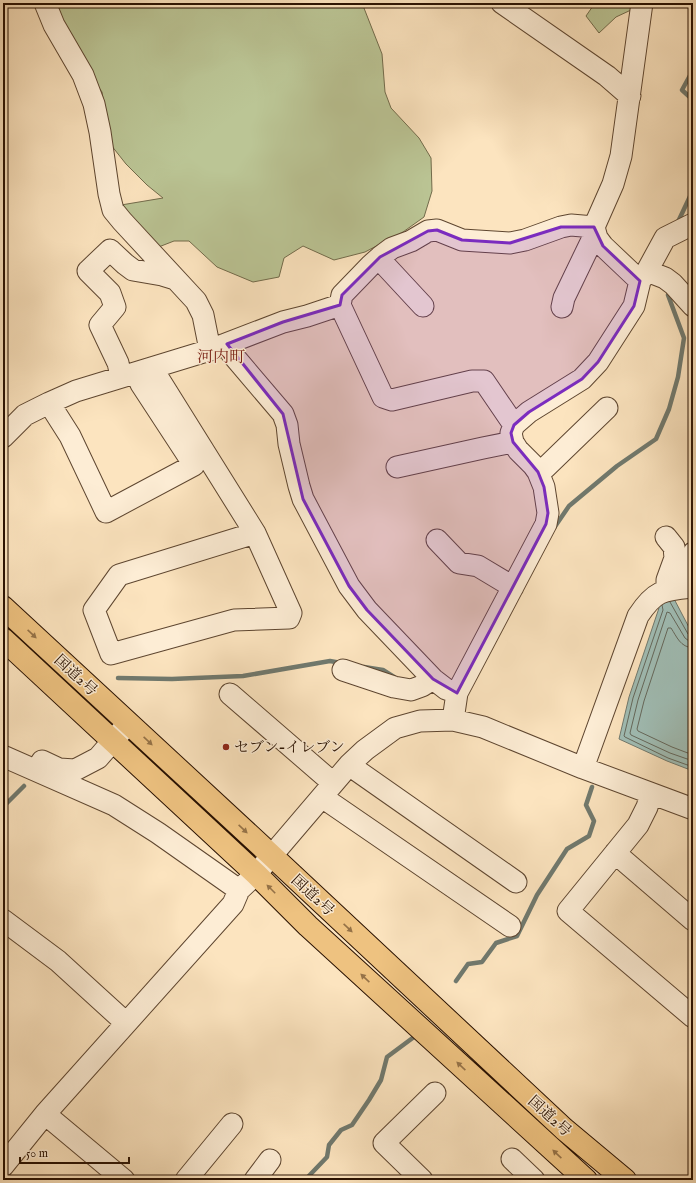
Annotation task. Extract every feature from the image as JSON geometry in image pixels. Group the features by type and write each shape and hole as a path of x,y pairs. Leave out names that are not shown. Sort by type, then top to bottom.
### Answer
{"highway":[{"name":"国道2号","path":"3,608 271,855 564,1129 625,1180"},
{"name":"国道2号","path":"3,640 256,874 314,931 586,1180"}],"street":[{"path":"45,3 54,25 82,75 94,104 100,132 108,194 113,210 196,301 218,347 232,354 283,414 287,425 289,444 303,499 350,586 367,610 433,679 446,689 457,693"},
{"path":"502,3 607,76 630,96"},
{"path":"562,306 564,298 596,232 621,156 642,3"},
{"path":"453,720 457,693 546,524 548,513 544,487 538,472 518,450 513,434 484,382 472,381 392,400 383,397 340,305 342,295 380,257 392,248 411,241 428,230 437,230 462,240 510,243 526,240 561,227 571,225 596,232 603,246 643,276 664,278 673,284 693,306"},
{"path":"397,467 513,434 530,412 582,379 598,362 634,306 643,276 665,238 681,230"},
{"path":"175,279 133,270 110,250 88,271 110,293 115,307 100,325 118,363 136,372 255,533 291,613 289,618 234,620 111,654 94,610 119,575 255,533"},
{"path":"380,257 384,264 423,306"},
{"path":"3,437 25,415 76,391 218,347 283,322 340,305"},
{"path":"49,403 70,436 106,512 194,466 141,384 136,372"},
{"path":"538,472 545,468 606,408"},
{"path":"666,537 674,547 675,558 667,580 679,588"},
{"path":"437,540 459,563 478,566 513,587"},
{"path":"679,588 693,553"},
{"path":"583,768 638,616 644,606 656,595 679,588"},
{"path":"343,670 394,687 412,690 433,679"},
{"path":"230,694 327,790 510,926"},
{"path":"3,1166 45,1114 233,904 239,890 256,874 349,765 365,750 395,728 420,721 453,720 483,727 583,768 693,809"},
{"path":"3,746 10,747 59,769 75,770 98,758 128,723"},
{"path":"3,756 114,805 158,833 239,890"},
{"path":"349,765 516,882"},
{"path":"651,794 638,826 568,911 693,1016"},
{"path":"615,853 693,920"},
{"path":"3,920 58,961 126,1023"},
{"path":"422,1180 384,1143 435,1093"},
{"path":"45,1114 124,1180"},
{"path":"186,1180 232,1124"},
{"path":"512,1159 534,1180"},
{"path":"255,1180 270,1160"}],"highlighted area":[{"path":"561,227 594,227 603,246 640,281 634,306 598,362 582,379 529,412 514,425 511,433 513,442 538,472 544,487 548,513 546,524 457,693 433,679 367,610 349,586 303,499 283,414 227,344 283,322 340,305 342,295 380,257 428,231 437,230 462,240 510,243"}],"green space":[{"path":"54,3 362,3 382,54 385,92 391,108 419,138 431,158 432,191 424,217 403,232 365,252 334,260 303,246 284,258 279,277 253,282 217,267 189,241 174,241 156,248 121,205 163,198 147,185 126,164 111,145 102,92 85,68"},
{"path":"595,3 604,3 612,6 613,3 633,3 631,10 616,17 599,33 586,16"}],"water":[{"path":"672,595 693,635 693,771 619,739 629,697 659,608 654,603"}],"waterway":[{"path":"693,70 682,90 693,100"},
{"path":"677,224 693,190"},
{"path":"554,528 569,506 617,466 656,439 669,409 678,377 684,338 668,295"},
{"path":"118,678 172,679 243,676 330,661 341,663"},
{"path":"364,667 383,670 394,677"},
{"path":"3,807 24,786"},
{"path":"456,981 468,964 482,962 496,943 517,936 537,895 567,849 589,836 594,821 586,805 592,787"},
{"path":"305,1180 327,1157 329,1145 341,1130 352,1125 369,1100 381,1080 387,1057 418,1034"}],"place":[{"name":"セブン-イレブン","path":"226,747"}],"district":[{"name":"河内町","path":"221,356"}]}
